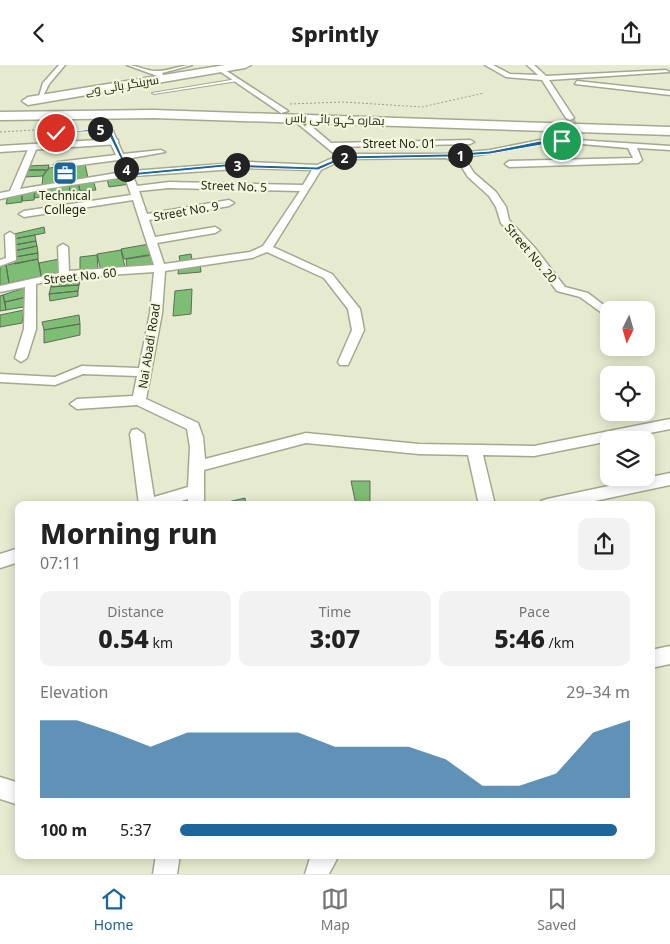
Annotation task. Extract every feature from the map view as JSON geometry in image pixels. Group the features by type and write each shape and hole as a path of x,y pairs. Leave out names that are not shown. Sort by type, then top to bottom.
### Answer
{"highway":[{"name":"سرینگر ہائی وے","path":"7,107 41,95 158,74 244,65"},
{"name":"سرینگر ہائی وے","path":"7,107 214,68"},
{"name":"بھارہ کہو بائی پاس","path":"7,107 138,109 670,126"},
{"name":"بھارہ کہو بائی پاس","path":"7,107 153,114 670,131"}],"street":[{"path":"41,95 42,88 62,65"},
{"path":"130,65 158,74 189,65"},
{"path":"488,65 510,76 670,93"},
{"path":"530,65 545,79 570,118"},
{"path":"214,68 237,80 284,111"},
{"path":"545,79 666,72"},
{"path":"300,121 343,157"},
{"path":"576,132 583,142"},
{"path":"0,149 33,147 111,136"},
{"name":"Nai Abadi Road","path":"111,136 129,175 160,268 157,281 156,313 139,401 193,426 199,442 198,465 194,476 195,498"},
{"name":"Street No. 01","path":"328,145 470,142"},
{"path":"0,196 68,182 129,175 224,166 318,168 343,157 447,156 490,152 540,142 583,142 670,148"},
{"path":"509,164 638,160 631,145"},
{"path":"14,193 33,147"},
{"path":"58,165 161,152"},
{"name":"Street No. 20","path":"447,156 464,164 471,175 493,194 501,207 504,221 561,289 584,295 600,308"},
{"path":"318,168 267,248 328,276 354,309 358,330 344,362"},
{"name":"Street No. 5","path":"24,214 169,185 306,188"},
{"name":"Street No. 9","path":"143,218 228,203"},
{"path":"152,241 215,230"},
{"path":"0,263 11,260 10,235"},
{"path":"63,247 64,275"},
{"name":"Street No. 60","path":"0,289 64,275 160,268 252,255 267,248"},
{"path":"22,358 30,329 31,281"},
{"path":"0,379 16,378 55,381 64,380 74,371 82,370 145,372"},
{"path":"77,404 125,400 139,401"},
{"path":"198,465 306,438 419,449 475,452 534,451 670,424"},
{"path":"137,434 146,501"},
{"path":"475,452 486,501"},
{"path":"566,501 670,479"},
{"path":"174,501 195,498"},
{"path":"0,561 15,556"},
{"path":"655,658 670,655"},
{"path":"0,788 15,793"},
{"path":"165,874 167,859"},
{"path":"317,874 318,865 323,859"}],"lane":[{"path":"154,93 237,80"}],"path":[{"path":"276,105 343,102 422,107 484,93"},
{"path":"0,132 35,130 63,133 104,129 111,136"}],"building":[{"name":"Technical College","path":"85,164 88,178 42,185 43,176 49,168"},
{"path":"49,165 48,170 26,170 28,166"},
{"path":"26,170 46,170 43,176 24,177"},
{"path":"128,175 130,184 109,187 107,179"},
{"path":"93,180 96,190 80,191 78,182"},
{"path":"78,182 80,191 70,193 69,183"},
{"path":"69,183 70,193 60,194 60,185"},
{"path":"60,185 60,194 47,196 47,187"},
{"path":"47,187 47,196 34,198 35,190"},
{"path":"35,190 34,200 22,201 22,193"},
{"path":"22,193 22,202 6,204 8,196"},
{"path":"44,227 45,233 14,239 14,234"},
{"path":"35,235 36,241 14,245 14,239"},
{"path":"36,241 37,246 14,251 14,245"},
{"path":"149,244 153,254 124,259 121,249"},
{"path":"37,246 38,253 15,257 14,251"},
{"path":"121,250 125,267 101,271 97,254"},
{"path":"38,253 38,259 15,264 15,257"},
{"path":"191,254 192,260 180,261 179,256"},
{"path":"97,255 98,270 80,273 80,257"},
{"path":"153,255 155,266 127,270 126,259"},
{"path":"38,259 41,276 9,283 6,265"},
{"path":"59,259 61,272 41,276 39,263"},
{"path":"200,264 201,272 178,274 179,266"},
{"path":"6,265 9,283 0,285 0,266"},
{"path":"82,275 79,285 65,286 69,276"},
{"path":"69,276 65,286 51,287 51,279"},
{"path":"36,284 35,295 5,302 3,295"},
{"path":"79,285 78,291 49,294 51,287"},
{"path":"192,289 191,314 173,316 175,291"},
{"path":"78,291 78,296 50,301 49,294"},
{"path":"3,295 6,310 0,311 0,296"},
{"path":"35,295 35,305 6,310 5,302"},
{"path":"24,310 22,323 0,327 0,315"},
{"path":"79,315 80,324 44,330 42,322"},
{"path":"80,324 80,335 44,343 44,330"},
{"path":"351,481 370,481 370,501 355,501"},
{"path":"245,498 245,501 232,501"}],"tunnel":[{"path":"570,118 576,132"}],"place":[{"name":"Technical College","path":"65,173"}],"route":[{"path":"56,133 104,129 109,131 129,175 179,169 250,165 290,169 318,168 343,157 447,156 490,152 540,142 562,141"}]}
